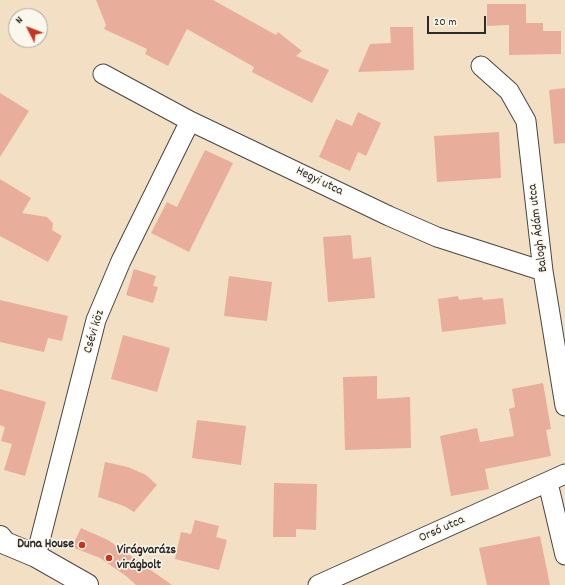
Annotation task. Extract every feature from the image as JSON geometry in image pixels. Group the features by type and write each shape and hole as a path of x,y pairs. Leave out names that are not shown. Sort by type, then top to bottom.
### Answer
{"street":[{"name":"Balogh Ádám utca","path":"481,66 509,91 526,121 544,271 565,406"},
{"name":"Hegyi utca","path":"103,74 190,121 389,216 437,237 544,271"},
{"name":"Csévi köz","path":"36,556 96,320 121,261 190,121"},
{"name":"Orsó utca","path":"318,585 548,483 565,474"},
{"path":"548,483 565,555"},
{"path":"2,540 36,556 87,585"}],"building":[{"path":"96,0 213,0 276,35 278,32 302,51 296,56 329,70 312,103 252,72 254,67 187,29 168,66 145,54 147,49 104,29 106,25"},
{"path":"487,4 526,4 526,23 543,23 543,31 561,31 561,54 509,55 509,25 487,26"},
{"path":"390,27 413,27 414,70 358,72 370,44 391,43"},
{"path":"565,88 565,143 554,144 549,90"},
{"path":"0,93 29,111 0,157"},
{"path":"358,112 381,123 366,156 358,152 350,171 319,157 336,119 352,126"},
{"path":"499,132 501,178 437,182 434,136"},
{"path":"205,150 233,163 189,252 151,233 167,202 177,207"},
{"path":"0,179 31,198 22,213 47,217 53,223 52,230 62,236 48,262 0,236"},
{"path":"351,235 353,259 371,257 375,298 328,302 323,237"},
{"path":"134,269 156,276 153,286 158,287 153,303 126,295"},
{"path":"229,276 272,282 267,321 224,316"},
{"path":"458,296 459,300 482,297 483,300 503,298 506,324 442,332 438,299"},
{"path":"0,300 68,316 62,341 48,338 44,352 0,342"},
{"path":"123,335 170,348 157,392 111,379"},
{"path":"377,376 377,399 410,397 411,448 345,450 343,377"},
{"path":"543,383 551,429 546,430 551,456 485,469 489,489 451,496 440,436 477,428 480,442 514,436 509,409 515,407 512,389"},
{"path":"0,389 46,402 25,476 4,470 12,444 1,441 5,427 0,425"},
{"path":"197,420 246,426 241,465 192,458"},
{"path":"105,462 128,467 146,475 157,485 134,512 124,506 98,497"},
{"path":"274,483 317,484 316,530 296,529 296,537 273,537"},
{"path":"195,520 219,526 216,537 227,540 219,570 175,559 181,532 191,534"},
{"path":"81,528 108,540 172,585 136,585 126,576 100,558 72,547"},
{"path":"540,536 550,585 487,585 479,548"}],"place":[{"name":"Duna House","path":"82,545"},
{"name":"Virágvarázs virágbolt","path":"109,558"}]}
